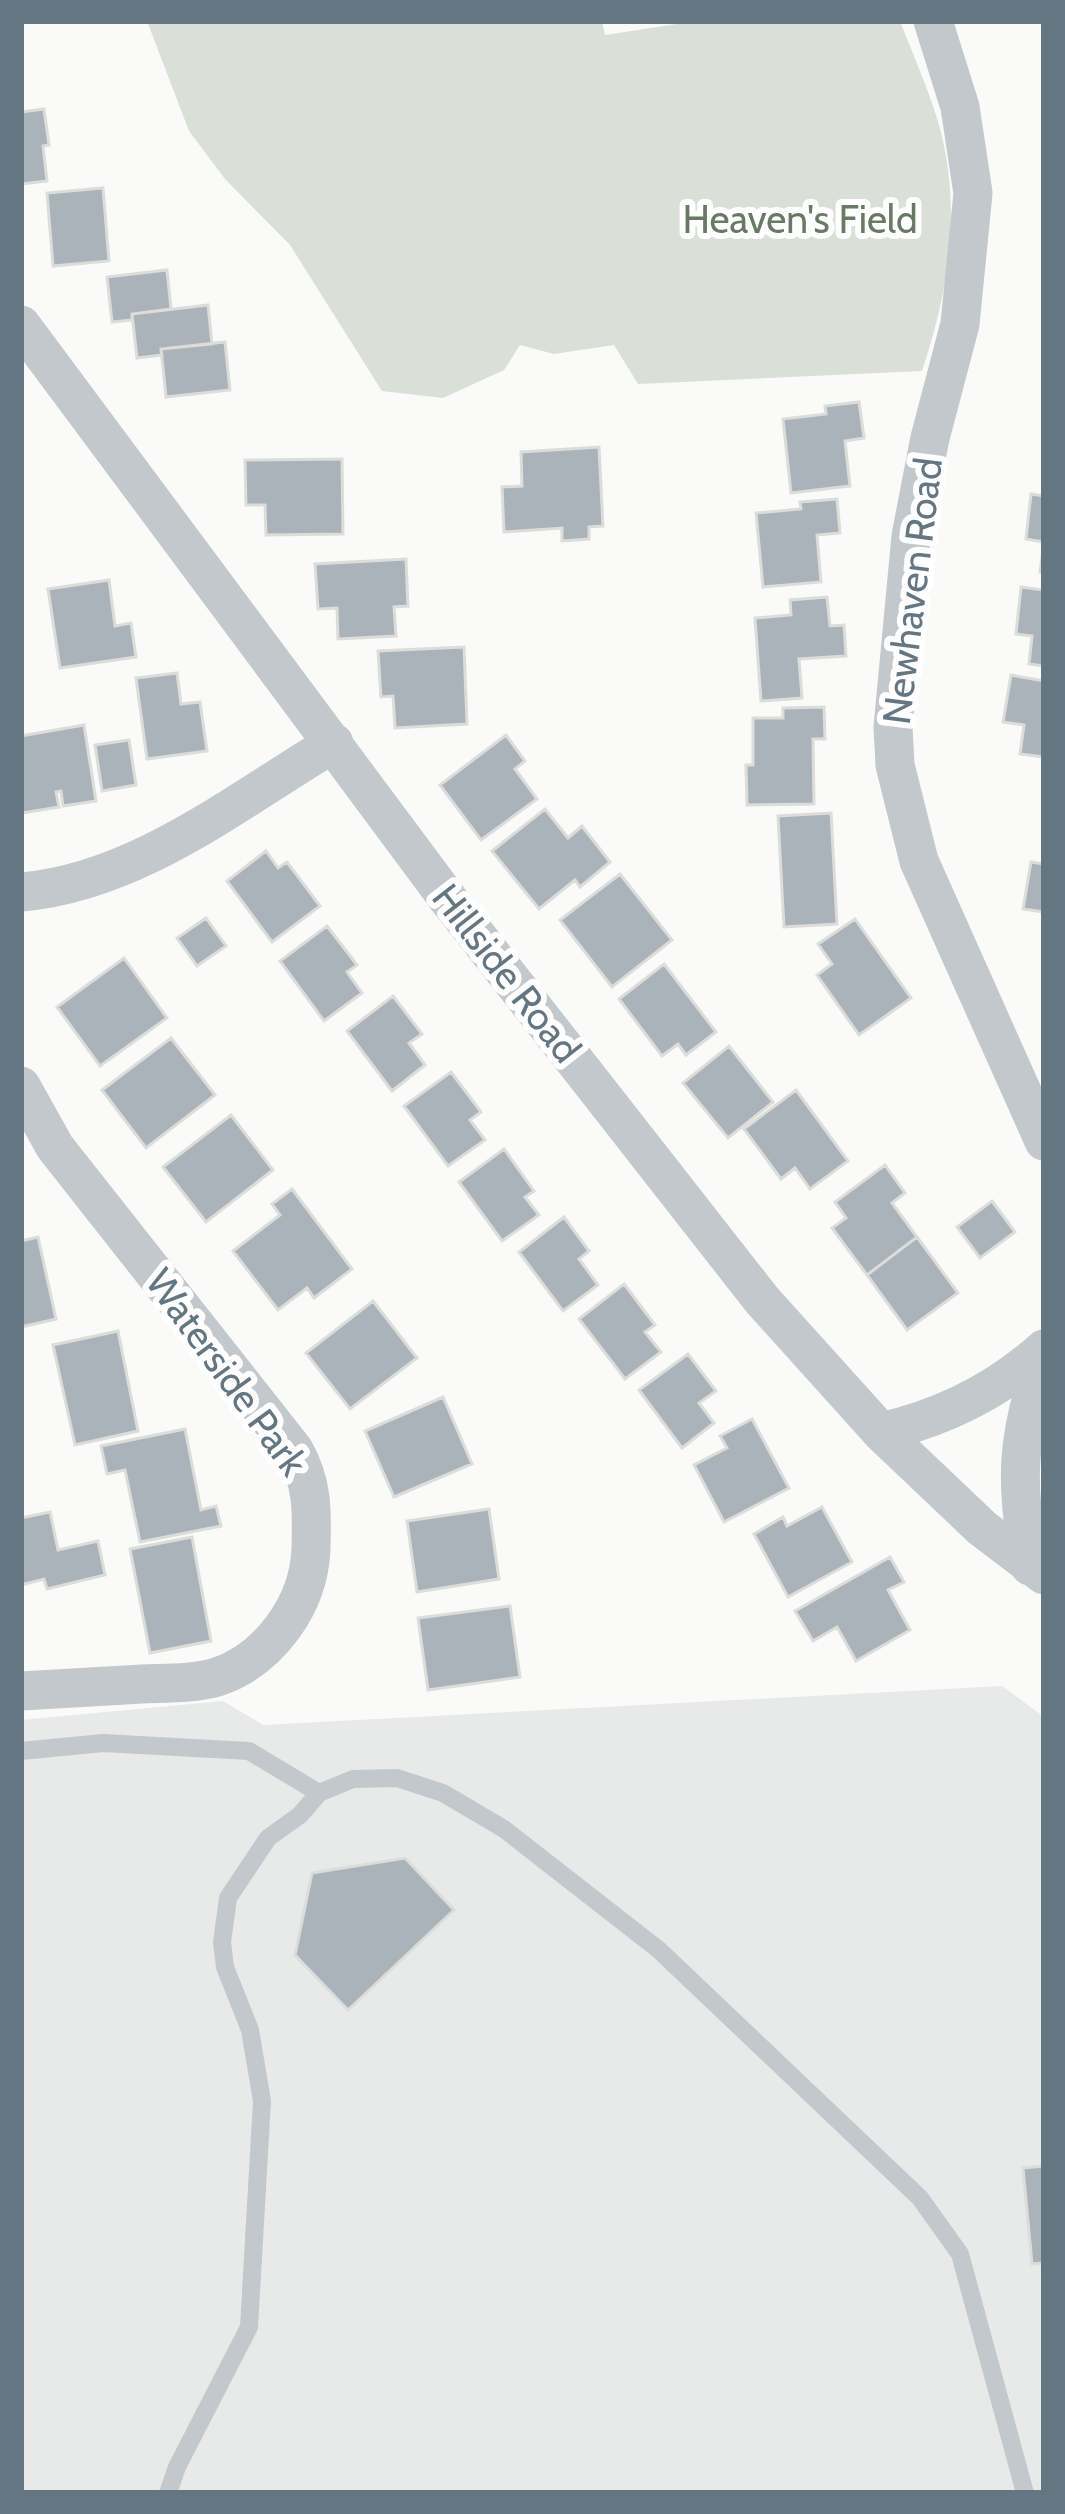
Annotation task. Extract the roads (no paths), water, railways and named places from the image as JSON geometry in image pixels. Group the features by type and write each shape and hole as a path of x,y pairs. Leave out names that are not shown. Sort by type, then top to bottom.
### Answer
{"street":[{"name":"Newhaven Road","path":"933,21 960,107 974,194 960,324 911,536 893,728 895,765 919,861 1044,1142"},
{"name":"Hillside Road","path":"21,325 448,899 762,1300 880,1432 982,1528 1037,1571"},
{"path":"21,892 118,869 334,743"},
{"name":"Waterside Park","path":"21,1086 55,1147 294,1450 308,1477 312,1502 310,1559 298,1600 285,1625 242,1665 195,1681 21,1691"},
{"path":"880,1432 949,1412 997,1387 1044,1353"},
{"path":"1037,1571 1018,1470 1021,1439 1044,1353"}],"lane":[{"path":"21,1751 103,1743 249,1751 319,1793"},
{"path":"168,2493 249,2327 262,2101 250,2030 225,1966 223,1920 236,1883 268,1838 300,1815 319,1793 352,1779 397,1778 442,1793 504,1828 659,1950 920,2198 960,2254 1025,2493"}],"park label":[{"name":"Heaven's Field","path":"800,219"}]}
